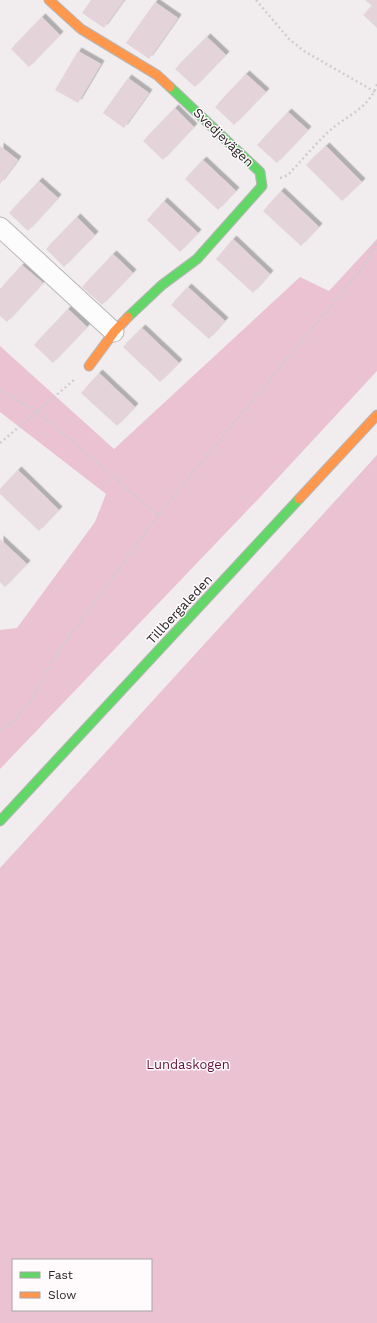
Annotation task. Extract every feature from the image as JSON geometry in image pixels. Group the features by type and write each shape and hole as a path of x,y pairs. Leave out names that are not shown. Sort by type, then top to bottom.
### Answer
{"main road":[{"name":"Svedjevägen","path":"49,0 81,29 157,74 260,172 262,186"},
{"path":"89,366 114,332 162,285 197,259 262,186"},
{"name":"Tillbergaleden","path":"0,821 377,415"}],"street":[{"path":"0,227 114,332"}],"path":[{"path":"256,0 289,40 304,51 376,92"},
{"path":"262,186 288,175 328,132 368,103 376,92 377,84"},
{"path":"0,730 10,724 31,701 55,656 158,515 366,263 377,242"},
{"path":"0,442 37,410 62,391 89,366"},
{"path":"0,390 37,410 158,515"}],"green space":[{"path":"377,239 377,371 263,494 0,769 0,630 17,628 95,522 106,494 0,412 0,346 114,449 300,277 329,291"},
{"name":"Lundaskogen","path":"377,455 377,1323 0,1323 0,868"}],"building":[{"path":"91,0 124,0 104,28 82,13"},
{"path":"365,0 377,0 377,28 363,15 372,6"},
{"path":"155,2 178,18 149,59 126,43"},
{"path":"42,17 60,35 29,67 11,49"},
{"path":"207,37 226,55 195,87 175,69"},
{"path":"78,51 101,64 78,103 55,90"},
{"path":"246,74 266,92 234,125 215,107"},
{"path":"128,78 149,93 124,128 103,113"},
{"path":"175,108 194,127 163,160 143,141"},
{"path":"288,112 308,130 277,163 257,145"},
{"path":"0,146 18,160 0,184"},
{"path":"326,146 362,182 342,201 306,165"},
{"path":"203,160 236,191 218,210 185,179"},
{"path":"39,181 58,198 28,231 9,213"},
{"path":"281,191 319,227 301,246 263,211"},
{"path":"164,201 198,233 180,252 147,220"},
{"path":"77,217 95,235 64,267 46,249"},
{"path":"233,239 270,274 253,293 216,259"},
{"path":"113,254 133,273 102,305 82,287"},
{"path":"22,265 43,283 7,322 0,316 0,289"},
{"path":"188,287 225,321 209,339 171,305"},
{"path":"68,309 87,327 53,363 34,345"},
{"path":"142,328 179,363 160,382 123,347"},
{"path":"99,373 135,407 117,426 81,393"},
{"path":"18,470 59,510 39,531 0,494 0,489"},
{"path":"0,539 27,564 5,587 0,582"}],"traffic: fast":[{"path":"128,317 162,285 197,259 262,186 260,172 170,87"},
{"path":"0,821 299,499"}],"traffic: slow":[{"path":"49,0 81,29 157,75 170,87"},
{"path":"89,366 114,332 128,317"},
{"path":"299,499 377,415"}]}
